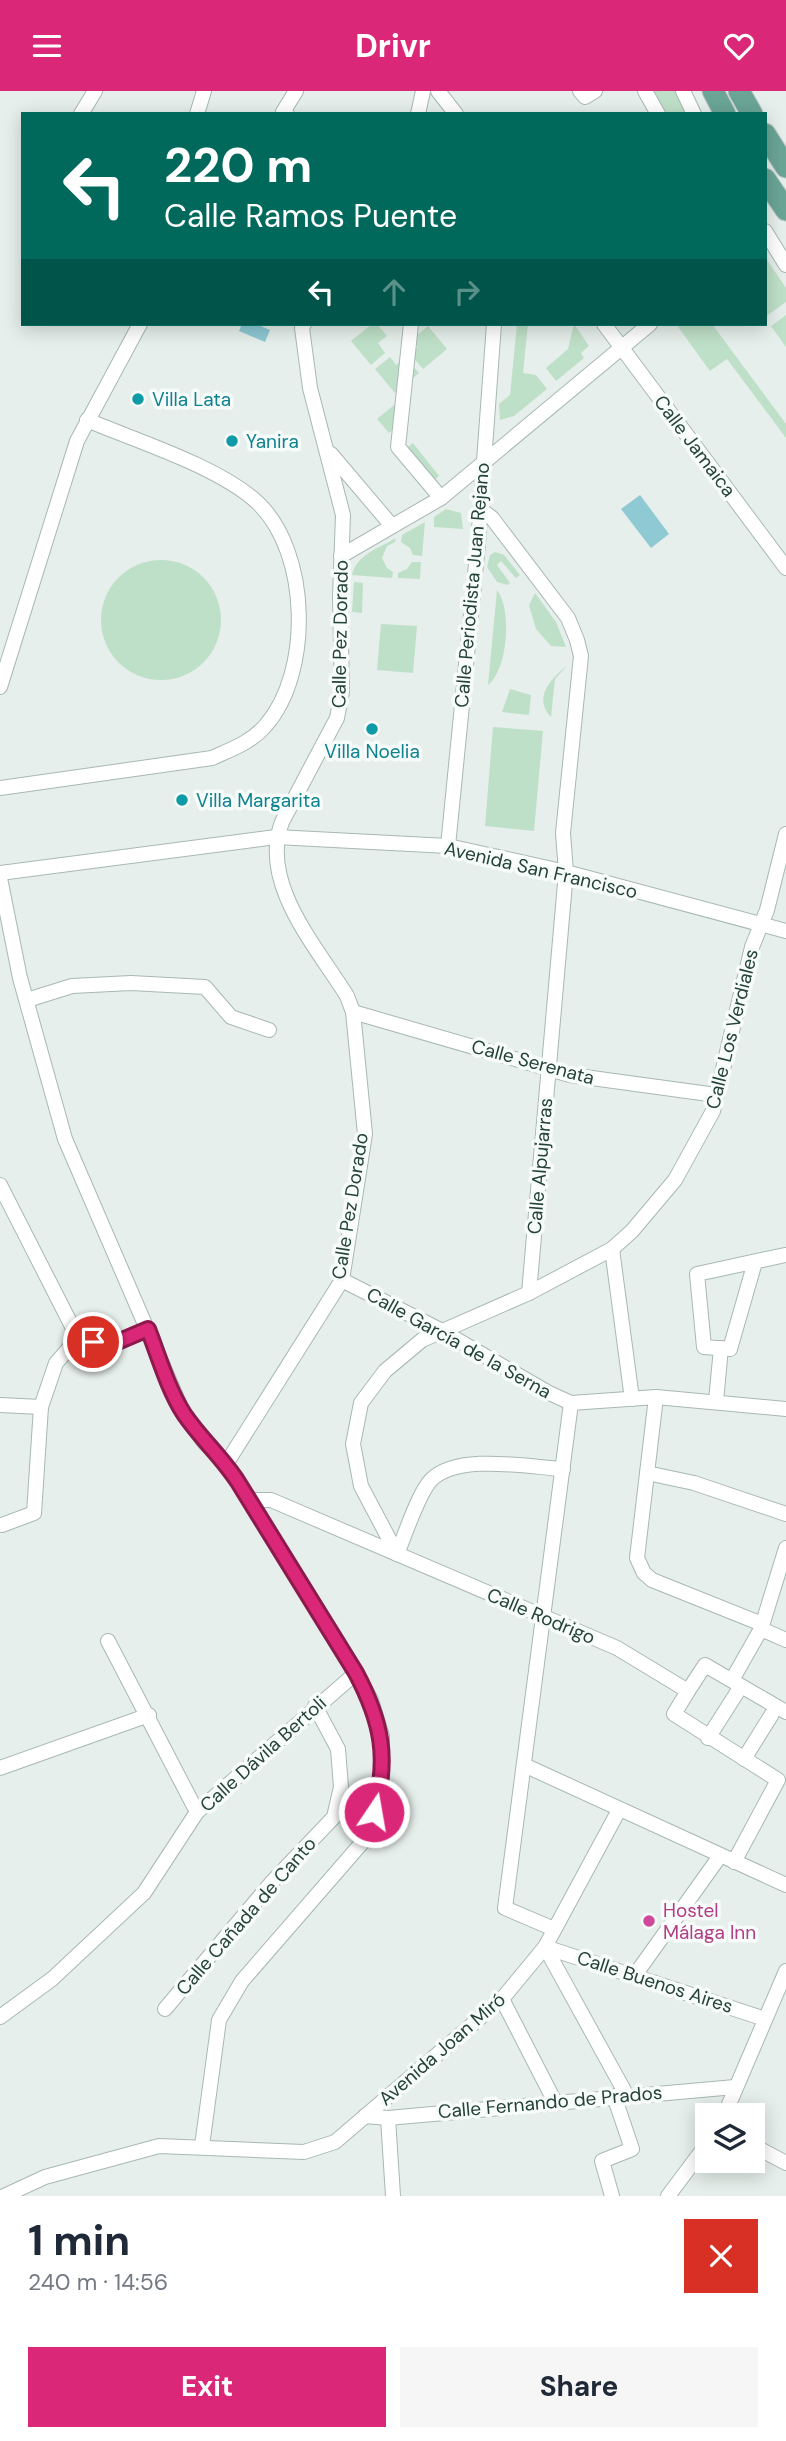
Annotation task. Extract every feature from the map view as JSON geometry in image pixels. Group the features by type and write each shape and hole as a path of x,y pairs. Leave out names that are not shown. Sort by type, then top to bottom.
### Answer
{"main road":[{"path":"713,91 724,112"},
{"path":"739,91 751,112"},
{"path":"767,137 786,167"},
{"path":"767,182 786,210"}],"street":[{"path":"82,112 95,91"},
{"path":"198,112 204,91"},
{"path":"283,112 296,91"},
{"path":"418,112 423,91"},
{"path":"438,91 454,112"},
{"path":"580,91 585,97 595,91"},
{"path":"645,91 657,112"},
{"path":"683,91 693,112"},
{"path":"767,234 786,265"},
{"path":"0,687 73,453 87,420 123,361 140,326"},
{"name":"Calle Pez Dorado","path":"226,1464 342,1280 365,1134 353,1013 347,996 281,890 275,860 276,837 337,718 342,692 343,515 310,388 303,326"},
{"path":"411,326 398,447 441,498"},
{"name":"Calle Periodista Juan Rejano","path":"448,846 480,509 494,326"},
{"name":"Calle Jamaica","path":"605,326 786,568"},
{"path":"341,556 441,498 648,326"},
{"path":"0,788 212,758 243,744 265,727 283,701 294,676 297,657 294,571 277,528 259,504 231,482 87,420"},
{"name":"Calle Pez Dorado","path":"328,450 392,526"},
{"name":"Calle Alpujarras","path":"480,509 492,517 568,618 581,656 563,834 566,872 529,1293"},
{"path":"762,925 786,834"},
{"name":"Avenida San Francisco","path":"0,873 276,837 448,846 566,872 786,931"},
{"path":"0,878 27,1000 65,1139 182,1410 203,1441 226,1464 250,1500 356,1673 370,1700 382,1736 381,1787 367,1837 242,1981 219,2020 202,2147"},
{"name":"Calle Los Verdiales","path":"397,1554 361,1486 353,1444 361,1403 385,1371 422,1340 529,1293 612,1249 632,1231 675,1180 707,1124 752,947 762,925"},
{"path":"27,1000 72,986 131,983 205,987 231,1017 269,1030"},
{"name":"Calle Serenata","path":"353,1013 588,1079 716,1094"},
{"path":"0,1185 78,1338 108,1346 148,1329"},
{"path":"612,1249 632,1399"},
{"path":"755,1262 730,1349 704,1347 697,1274 785,1255"},
{"name":"Calle García de la Serna","path":"342,1280 442,1331 571,1403 656,1397 786,1409"},
{"path":"2,1525 34,1513 41,1407 56,1363 78,1338"},
{"path":"716,1401 721,1348"},
{"path":"656,1397 637,1557 644,1573 652,1580 786,1640"},
{"path":"554,1929 505,1907 571,1403"},
{"path":"0,1405 41,1407"},
{"path":"397,1554 430,1481 449,1467 479,1464 563,1469"},
{"path":"647,1473 694,1483 786,1514"},
{"name":"Calle Rodrigo","path":"250,1500 271,1500 617,1648 688,1691"},
{"path":"708,1738 762,1627 786,1548"},
{"path":"108,1641 197,1811"},
{"path":"734,1862 778,1780 708,1738 674,1714 705,1665 779,1713 744,1759"},
{"name":"Calle Dávila Bertoli","path":"0,2017 52,1979 144,1893 197,1811 356,1673"},
{"name":"Calle Cañada de Canto","path":"165,2009 272,1882 334,1817 341,1787 338,1749 315,1706"},
{"path":"0,1768 149,1715"},
{"path":"524,1765 786,1885"},
{"name":"Avenida Joan Miró","path":"4,2196 45,2177 159,2146 304,2152 335,2142 502,1999 545,1947 619,1810"},
{"path":"635,1975 720,1856"},
{"path":"545,1947 620,2095 632,2149 603,2161 612,2196"},
{"name":"Calle Buenos Aires","path":"545,1947 765,2018"},
{"path":"729,2103 786,1971"},
{"path":"502,1999 555,2102"},
{"name":"Calle Fernando de Prados","path":"365,2116 388,2118 620,2095 735,2087"},
{"path":"388,2118 393,2196"},
{"path":"765,2152 786,2163"},
{"path":"668,2196 695,2160"}],"green space":[{"path":"653,91 677,91 689,112 666,112"},
{"path":"767,260 786,288 786,302 767,316"},
{"path":"786,315 786,347 771,326"},
{"path":"370,326 379,326 387,336 378,343 385,353 371,365 351,341"},
{"path":"428,326 447,349 423,369 410,354 418,347 412,339"},
{"path":"517,326 528,326 523,373 536,375 547,389 514,416 500,420 499,404 510,395"},
{"path":"575,326 589,346 581,353 584,358 556,381 546,368 568,349"},
{"path":"677,326 713,326 786,424 786,438 727,359 710,371"},
{"path":"390,357 396,365 405,357 419,373 395,393 375,369"},
{"path":"394,405 406,419 389,433 377,419"},
{"path":"413,443 439,476 431,483 404,450"},
{"path":"446,509 461,513 463,529 434,527 434,517"},
{"path":"425,522 422,556 413,555 410,548 401,542 402,535"},
{"path":"396,538 395,542 387,546 382,558 387,568 393,572 392,578 352,575 363,557"},
{"path":"495,552 504,555 520,575 516,578 501,561 497,565 510,583 508,585 497,582 487,567 490,555"},
{"path":"161,560 184,565 203,578 216,597 221,620 216,643 203,662 184,675 161,680 138,675 119,662 106,643 101,620 106,597 119,578 138,565"},
{"path":"412,562 421,562 420,579 398,578 398,573 407,569"},
{"path":"354,582 363,583 362,613 352,612"},
{"path":"497,590 505,611 506,639 500,666 488,685"},
{"path":"535,593 556,622 566,647 551,646 536,629 529,605"},
{"path":"381,624 417,626 413,673 377,670"},
{"path":"567,666 555,679 551,717 544,703 546,689 555,677"},
{"path":"510,689 531,695 529,715 502,712"},
{"path":"493,727 543,731 534,831 485,826"}],"water":[{"path":"241,326 261,326 270,330 265,342 239,331"},
{"path":"640,495 669,534 651,548 621,509"}],"place":[{"name":"Villa Lata","path":"138,399"},
{"name":"Yanira","path":"232,441"},
{"name":"Villa Noelia","path":"372,729"},
{"name":"Villa Margarita","path":"182,800"},
{"name":"Hostel Málaga Inn","path":"649,1921"}],"route":[{"path":"93,1342 108,1346 148,1329 182,1410 203,1441 226,1464 250,1500 356,1673 370,1700 382,1736 381,1787 374,1812"}]}
